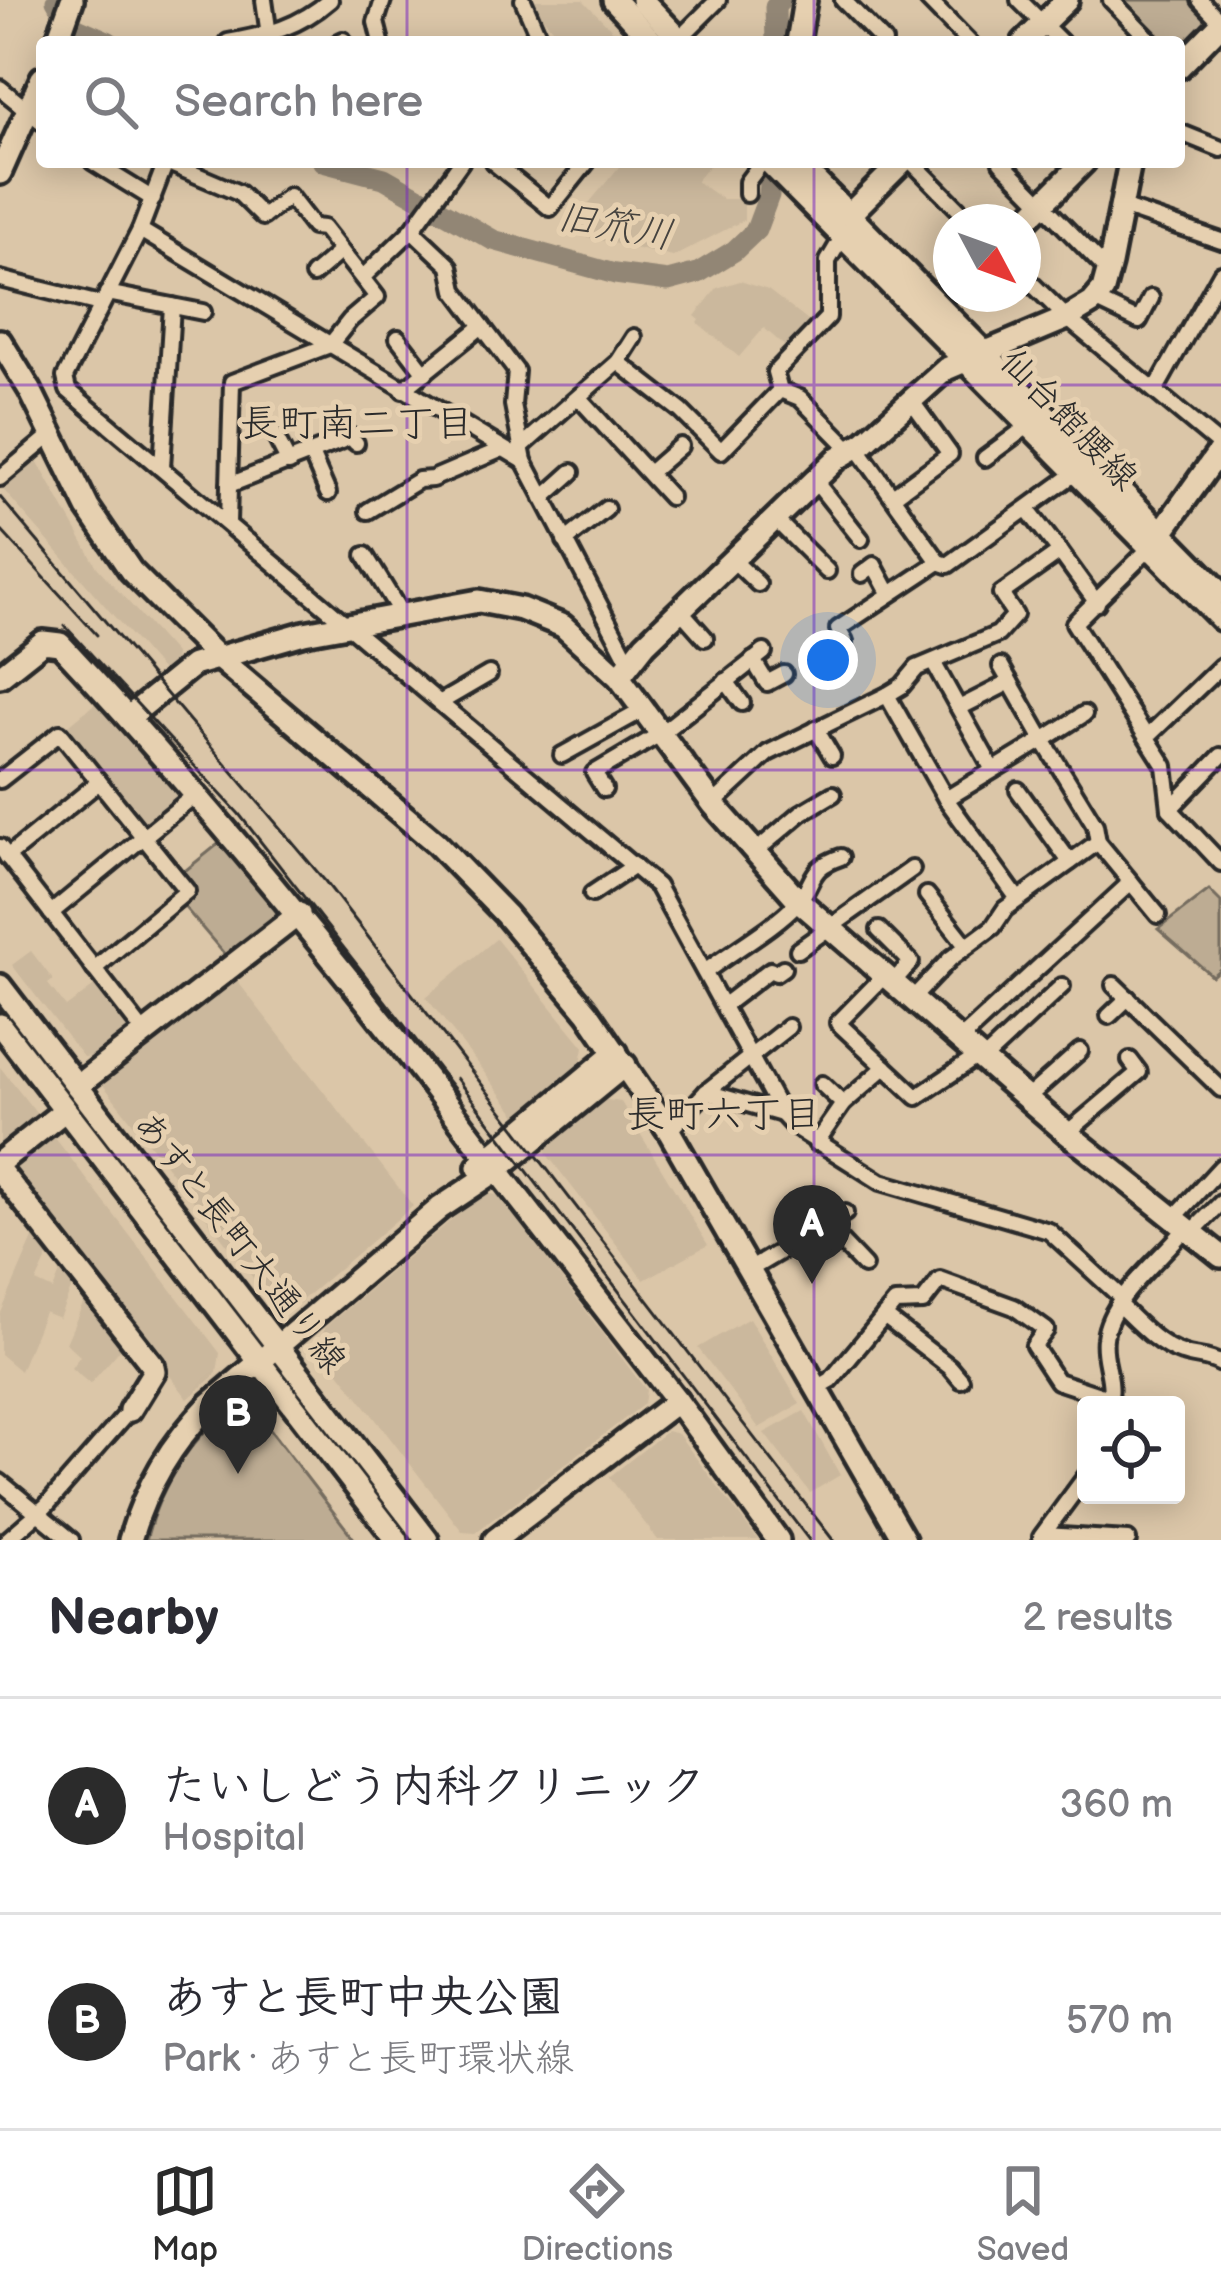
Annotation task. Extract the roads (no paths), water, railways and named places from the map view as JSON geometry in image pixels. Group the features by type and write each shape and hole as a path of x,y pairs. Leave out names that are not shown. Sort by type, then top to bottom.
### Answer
{"street":[{"path":"60,36 72,0"},
{"path":"263,0 269,36"},
{"path":"273,36 330,0"},
{"path":"380,36 376,22 383,0"},
{"path":"523,0 538,36"},
{"path":"614,0 647,36"},
{"path":"642,0 676,36"},
{"path":"684,36 718,0"},
{"path":"799,36 805,0"},
{"path":"843,0 878,36"},
{"path":"928,0 963,36"},
{"path":"1019,0 1055,36"},
{"path":"1030,36 1067,0"},
{"path":"1111,0 1146,36"},
{"path":"1185,61 1221,23 1199,0"},
{"path":"0,88 35,117 0,173"},
{"path":"1185,134 1221,149"},
{"path":"103,168 153,199"},
{"path":"164,168 140,230 65,385 658,886 782,1114 816,1144 881,1182 1049,1231 1078,1254 1163,1342 1183,1354 1209,1357 1221,1364"},
{"path":"180,168 239,193 263,218 289,196 313,227 323,228 377,297 330,345 232,382 228,522"},
{"path":"363,277 412,230 454,168"},
{"path":"500,168 550,208 581,168"},
{"path":"747,194 746,182 760,168"},
{"path":"780,390 776,372 828,317 828,261 843,238 848,215 896,168"},
{"path":"918,168 953,204"},
{"path":"1007,168 1108,271"},
{"path":"1042,204 1078,168"},
{"path":"624,670 814,481 946,370 1067,318 1095,300 1108,271 1129,168"},
{"name":"仙台館腰線","path":"792,171 933,289"},
{"name":"仙台館腰線","path":"792,171 843,238 976,359 1156,541 1221,620"},
{"path":"1122,206 1221,241"},
{"path":"140,230 500,450 522,454"},
{"path":"412,230 450,266 455,290 516,371 513,405 522,454 643,710 712,804 829,927 1067,1133 1221,1256"},
{"path":"313,275 341,251"},
{"path":"1155,391 1221,273"},
{"path":"0,279 202,312"},
{"path":"1041,292 1221,448 1156,541 1074,623 1165,766 1170,809 1221,863"},
{"path":"1095,300 1139,321 1151,298"},
{"path":"162,467 172,306"},
{"name":"仙台館腰線","path":"951,312 976,359 1028,426 1073,473 1221,592"},
{"path":"403,389 482,326"},
{"path":"522,454 618,362 634,337"},
{"path":"398,338 425,373"},
{"path":"0,341 88,508 131,571 216,656 436,843 506,915 621,1059 669,1131 904,1540"},
{"path":"618,362 681,411 722,452 780,390"},
{"path":"780,390 800,398 854,448 939,562 948,565 1073,473"},
{"path":"580,399 670,497"},
{"path":"893,496 950,454 911,400"},
{"path":"985,458 1028,426"},
{"path":"271,428 289,463"},
{"path":"0,478 51,435"},
{"path":"229,485 352,437 356,443"},
{"path":"649,473 680,446"},
{"path":"368,512 419,480 500,450"},
{"path":"310,454 328,493"},
{"path":"543,497 572,472"},
{"path":"814,481 861,539"},
{"path":"565,541 606,508"},
{"path":"1027,509 1097,603"},
{"path":"776,520 827,571"},
{"path":"712,804 768,752 887,695 917,668 998,634 1015,615 1001,595 1060,552"},
{"path":"364,555 402,614"},
{"path":"734,561 758,584"},
{"path":"845,641 838,629 939,562"},
{"path":"862,574 874,565 889,593"},
{"path":"129,717 170,681 216,656 479,601 521,609 562,626 624,670"},
{"path":"681,611 705,638"},
{"path":"0,676 34,647 54,641 129,717 299,914 677,1401 778,1540"},
{"path":"604,790 595,773 660,734 758,656 767,683 784,674"},
{"path":"933,662 993,770"},
{"path":"1001,666 1095,825 1098,842 1158,915"},
{"path":"1147,737 1220,668"},
{"path":"441,702 489,674"},
{"path":"726,681 742,703"},
{"path":"958,708 1010,682"},
{"path":"887,695 946,800 1018,899"},
{"path":"562,755 643,710"},
{"path":"946,800 1084,714"},
{"path":"816,729 832,756"},
{"path":"0,780 60,733 187,891 94,970"},
{"path":"1170,809 1221,756"},
{"path":"99,782 4,852 145,1034"},
{"path":"1018,790 1070,862"},
{"path":"51,913 196,794"},
{"path":"755,852 801,813 833,794"},
{"path":"912,1000 993,927 1005,909 1098,842"},
{"path":"705,972 800,901 814,871 841,857"},
{"path":"592,894 634,866"},
{"path":"798,950 911,868"},
{"path":"960,1040 1131,882"},
{"path":"927,895 967,946"},
{"path":"77,1086 299,914"},
{"path":"879,930 911,962 838,1023 922,1101 1058,998"},
{"path":"724,1006 770,970 776,973 783,968"},
{"path":"1114,985 1221,1089"},
{"name":"あすと長町大通り線","path":"0,986 427,1540"},
{"path":"1109,1016 1128,998"},
{"name":"あすと長町大通り線","path":"0,1025 397,1540"},
{"path":"669,1131 706,1092 788,1027"},
{"path":"1027,1098 1080,1052"},
{"path":"130,1540 148,1488 176,1441 276,1345 440,1208 450,1193 493,1164 621,1059"},
{"path":"1067,1133 1139,1072 1130,1060"},
{"path":"816,1144 843,1104 885,1066"},
{"path":"822,1084 843,1104"},
{"path":"706,1092 782,1114"},
{"path":"7,1540 130,1410 154,1371 0,1167 64,1111"},
{"path":"1110,1396 1105,1334 1119,1301 1158,1262 1221,1167"},
{"path":"1183,1227 1221,1202"},
{"path":"748,1270 845,1213"},
{"path":"825,1225 864,1265"},
{"path":"817,1388 831,1380 895,1303 923,1302 940,1280 1014,1307 1046,1330 1034,1346 1057,1381 1095,1396"},
{"path":"884,1316 961,1380"},
{"path":"495,1540 677,1401"},
{"path":"0,1482 70,1540"},
{"path":"1041,1537 1077,1488"},
{"path":"1041,1537 1128,1540"}],"waterway":[{"name":"旧笊川","path":"56,0 70,25 95,36"},
{"name":"旧笊川","path":"776,36 775,7 781,0"},
{"name":"旧笊川","path":"346,168 384,178 493,240 615,274 668,281 698,273 734,251 756,230 769,195 771,168"}],"railway":[{"path":"0,497 325,881 833,1540"},
{"path":"0,529 97,635"},
{"path":"65,626 239,814 458,1094"},
{"path":"456,1078 809,1540"}],"place":[{"name":"たいしどう内科クリニック","path":"812,1284"},
{"name":"あすと長町中央公園","path":"238,1474"}],"district":[{"name":"長町南二丁目","path":"357,424"},
{"name":"長町六丁目","path":"724,1115"}]}
